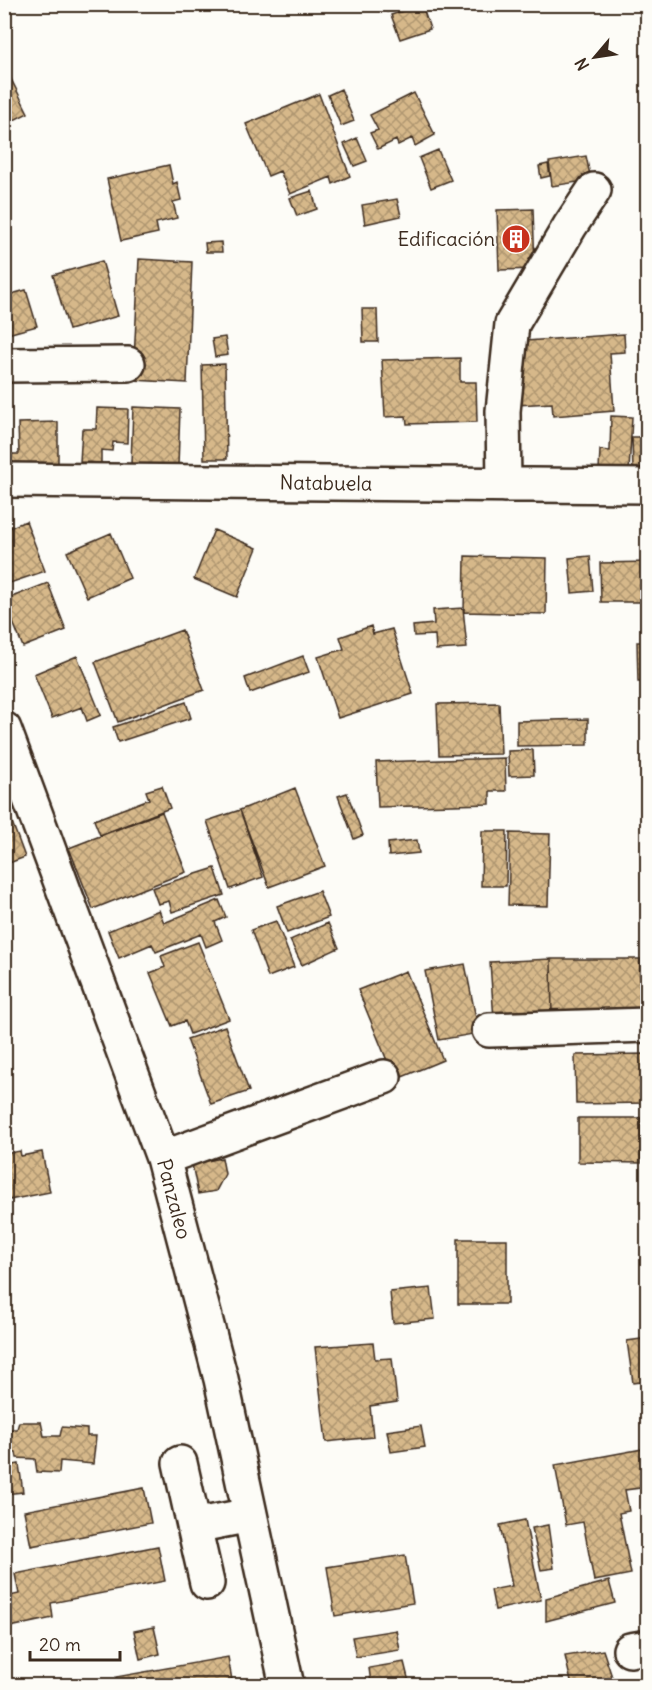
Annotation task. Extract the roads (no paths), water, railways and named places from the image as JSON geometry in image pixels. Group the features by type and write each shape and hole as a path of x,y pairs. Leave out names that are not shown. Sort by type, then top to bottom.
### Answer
{"street":[{"path":"504,485 503,411 512,324 594,190"},
{"path":"4,365 128,364"},
{"name":"Natabuela","path":"4,480 648,486"},
{"name":"Panzaleo","path":"4,729 163,1158 220,1378 287,1686"},
{"path":"489,1030 648,1025"},
{"path":"163,1158 384,1077"},
{"path":"180,1463 207,1583"},
{"path":"194,1526 250,1515"}],"place":[{"name":"Edificación","path":"516,239"}]}
